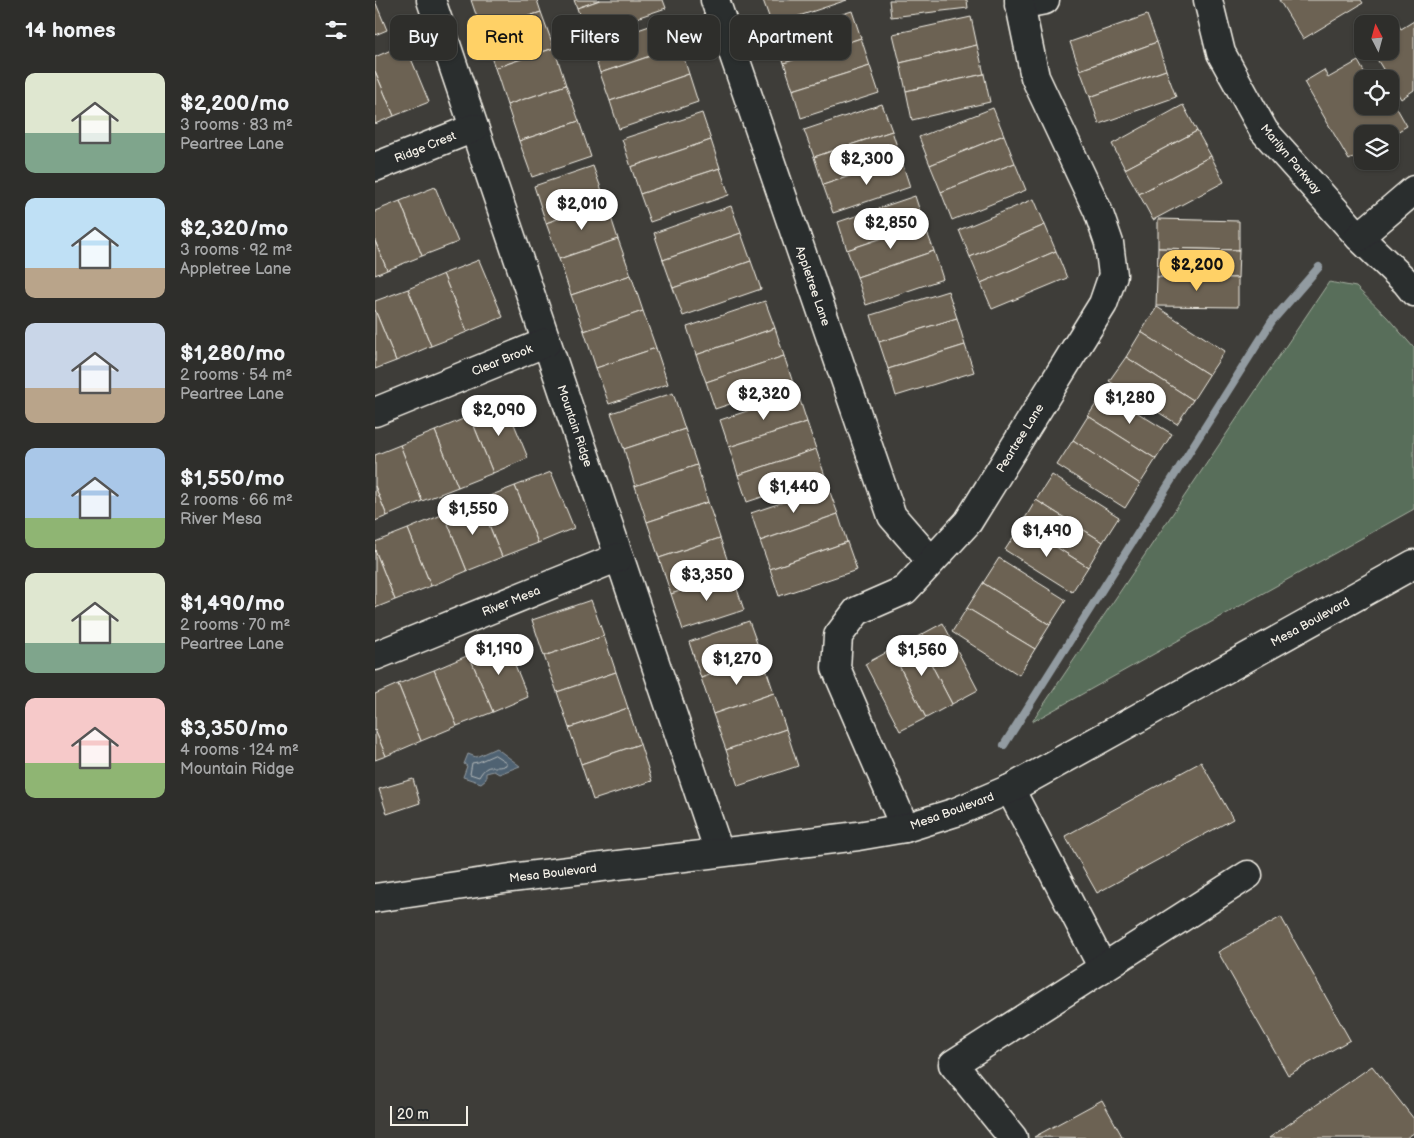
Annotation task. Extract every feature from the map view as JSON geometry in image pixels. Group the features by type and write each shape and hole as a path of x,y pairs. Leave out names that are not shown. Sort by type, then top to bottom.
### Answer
{"street":[{"name":"Mountain Ridge","path":"431,0 719,852"},
{"name":"Appletree Lane","path":"715,0 892,516 931,561"},
{"name":"Marilyn Parkway","path":"1208,0 1221,53 1264,131 1359,237 1414,292"},
{"name":"Peartree Lane","path":"905,828 836,668 838,636 857,611 905,590 969,522 1103,304 1113,274 1109,243 1099,211 1035,77 1027,2"},
{"name":"Ridge Crest","path":"375,167 474,128"},
{"path":"1359,237 1414,190"},
{"name":"Clear Brook","path":"375,412 547,342"},
{"name":"River Mesa","path":"375,656 619,557"},
{"name":"Mesa Boulevard","path":"375,898 511,878 857,836 905,828 956,812 1010,789 1414,564"},
{"path":"1010,789 1103,968"},
{"path":"1013,1138 953,1064 1247,875"}],"green space":[{"path":"1329,282 1356,287 1387,317 1414,348 1414,509 1032,722"}],"water":[{"path":"496,748 520,766 499,774 494,771 486,773 486,779 481,783 463,777 467,766 464,764 468,754 476,757"}],"building":[{"path":"471,0 537,0 541,12 532,15 476,15"},
{"path":"574,0 600,0 577,8"},
{"path":"600,0 663,0 666,8 638,17 638,15 579,15 577,8"},
{"path":"763,0 847,0 802,15 768,15"},
{"path":"889,0 967,0 968,8 891,17"},
{"path":"1279,0 1361,0 1363,3 1303,39"},
{"path":"375,1 387,30 375,35"},
{"path":"852,11 861,38 851,41 851,15 839,15"},
{"path":"541,12 552,42 552,49 542,52 542,15 532,15"},
{"path":"1147,15 1157,42 1080,70 1070,42"},
{"path":"971,17 977,45 900,63 893,34"},
{"path":"1414,21 1414,90 1401,99 1399,96 1399,70 1384,70 1377,60 1399,60 1399,25 1401,29"},
{"path":"648,27 648,57 600,73 596,60 638,60 638,30"},
{"path":"861,38 870,66 793,90 784,63 793,60 851,60 851,41"},
{"path":"1157,42 1166,70 1090,97 1080,70"},
{"path":"977,45 984,74 906,91 900,63"},
{"path":"552,49 552,60 558,60 566,85 507,105 495,68 519,60 542,60 542,52"},
{"path":"390,50 390,60 412,60 429,102 394,116 375,71 375,57"},
{"path":"648,57 648,60 684,60 689,74 610,101 600,73"},
{"path":"492,60 519,60 495,68"},
{"path":"1358,61 1363,70 1354,70 1354,115 1399,115 1399,112 1407,126 1399,131 1399,125 1354,125 1354,157 1349,160 1304,82 1324,70 1328,78"},
{"path":"870,66 879,93 801,118 793,90"},
{"path":"1166,70 1176,97 1099,124 1090,97"},
{"path":"375,71 394,116 375,124"},
{"path":"689,74 698,102 619,129 610,101"},
{"path":"984,74 990,102 912,120 906,91"},
{"path":"566,85 579,121 519,141 507,105"},
{"path":"882,104 892,131 814,157 804,130"},
{"path":"1183,105 1197,131 1125,169 1112,144"},
{"path":"993,108 1004,135 930,165 919,137"},
{"path":"702,113 711,140 631,167 622,139"},
{"path":"579,121 591,157 532,177 519,141"},
{"path":"892,131 901,159 823,185 814,157"},
{"path":"1197,131 1211,156 1139,194 1125,169"},
{"path":"1004,135 1015,163 941,192 930,165"},
{"path":"711,140 720,168 640,194 631,167"},
{"path":"1211,156 1224,182 1153,220 1139,194"},
{"path":"901,159 910,187 833,213 823,185"},
{"path":"1015,163 1026,190 952,220 941,192"},
{"path":"593,166 606,202 546,223 534,186"},
{"path":"720,168 729,195 650,222 640,194"},
{"path":"435,187 458,242 422,256 400,201"},
{"path":"915,196 924,224 847,250 838,222"},
{"path":"1034,199 1045,225 970,257 959,230"},
{"path":"400,201 422,256 387,270 375,241 375,211"},
{"path":"606,202 618,239 559,259 546,223"},
{"path":"731,206 741,233 663,260 654,233"},
{"path":"1158,219 1239,221 1239,250 1158,248"},
{"path":"924,224 934,251 857,277 847,250"},
{"path":"1045,225 1056,251 981,283 970,257"},
{"path":"741,233 751,261 673,288 663,260"},
{"path":"618,239 631,275 571,295 559,259"},
{"path":"375,241 387,270 375,275"},
{"path":"1158,248 1239,250 1238,278 1157,277"},
{"path":"934,251 943,279 866,305 857,277"},
{"path":"1056,251 1067,278 992,309 981,283"},
{"path":"479,260 503,317 467,332 443,274"},
{"path":"751,261 761,289 683,316 673,288"},
{"path":"443,274 467,332 431,346 408,289"},
{"path":"631,275 643,311 584,331 571,295"},
{"path":"1157,277 1238,278 1238,307 1156,306"},
{"path":"408,289 431,346 396,361 375,310 375,301"},
{"path":"948,291 957,318 879,342 871,315"},
{"path":"765,301 775,328 696,355 687,327"},
{"path":"1157,307 1225,351 1209,375 1141,332"},
{"path":"375,310 396,361 375,369"},
{"path":"643,311 656,348 596,368 584,331"},
{"path":"957,318 965,345 888,369 879,342"},
{"path":"775,328 784,356 706,382 696,355"},
{"path":"1141,332 1209,375 1193,400 1126,357"},
{"path":"965,345 974,372 896,396 888,369"},
{"path":"656,348 668,384 609,404 596,368"},
{"path":"784,356 793,383 715,409 706,382"},
{"path":"1126,357 1193,400 1177,424 1109,381"},
{"path":"1104,392 1172,434 1156,459 1088,416"},
{"path":"673,393 685,429 624,449 611,413"},
{"path":"798,394 807,422 729,447 720,420"},
{"path":"505,402 528,458 493,473 470,416"},
{"path":"470,416 493,473 458,487 435,431"},
{"path":"1088,416 1156,459 1140,484 1073,440"},
{"path":"807,422 816,449 738,475 729,447"},
{"path":"685,429 697,465 635,486 624,449"},
{"path":"435,431 458,487 422,501 400,445"},
{"path":"1073,440 1140,484 1125,508 1057,465"},
{"path":"400,445 422,501 387,516 375,486 375,455"},
{"path":"816,449 825,476 747,502 738,475"},
{"path":"697,465 708,502 647,522 635,486"},
{"path":"551,472 574,528 538,543 515,486"},
{"path":"1052,475 1119,517 1103,542 1036,500"},
{"path":"375,486 387,516 375,521"},
{"path":"515,486 538,543 502,557 479,500"},
{"path":"828,487 838,514 760,541 751,513"},
{"path":"479,500 502,557 467,571 444,514"},
{"path":"1036,500 1103,542 1088,567 1021,525"},
{"path":"708,502 720,538 659,558 647,522"},
{"path":"444,514 467,571 431,586 408,529"},
{"path":"838,514 847,542 770,569 760,541"},
{"path":"1021,525 1088,567 1072,592 1005,550"},
{"path":"408,529 431,586 395,600 375,550 375,542"},
{"path":"720,538 732,574 671,594 659,558"},
{"path":"847,542 857,570 779,596 770,569"},
{"path":"375,550 395,600 375,608"},
{"path":"999,558 1066,600 1050,625 983,583"},
{"path":"732,574 744,610 683,630 671,594"},
{"path":"983,583 1050,625 1035,649 967,608"},
{"path":"591,600 604,636 544,656 532,620"},
{"path":"967,608 1035,649 1019,675 952,632"},
{"path":"749,621 762,657 701,678 689,642"},
{"path":"943,623 978,690 952,704 917,637"},
{"path":"604,636 616,672 557,692 544,656"},
{"path":"917,637 952,704 926,718 891,650"},
{"path":"505,640 528,697 493,712 469,655"},
{"path":"891,650 926,718 900,731 865,664"},
{"path":"469,655 493,712 457,726 434,670"},
{"path":"762,657 774,693 713,714 701,678"},
{"path":"434,670 457,726 421,741 398,684"},
{"path":"616,672 628,708 569,728 557,692"},
{"path":"398,684 421,741 386,756 375,730 375,694"},
{"path":"774,693 786,729 726,750 713,714"},
{"path":"628,708 640,744 581,764 569,728"},
{"path":"786,729 798,766 738,786 726,750"},
{"path":"375,730 386,756 375,760"},
{"path":"640,744 652,781 593,800 581,764"},
{"path":"1201,762 1233,819 1097,893 1065,836"},
{"path":"413,779 420,803 387,814 379,789"},
{"path":"1281,917 1350,1040 1288,1075 1218,952"},
{"path":"1372,1066 1414,1119 1414,1133 1406,1138 1269,1138"},
{"path":"1102,1100 1123,1138 1034,1137"}],"waterway":[{"path":"1004,745 1272,321 1319,267"}]}
